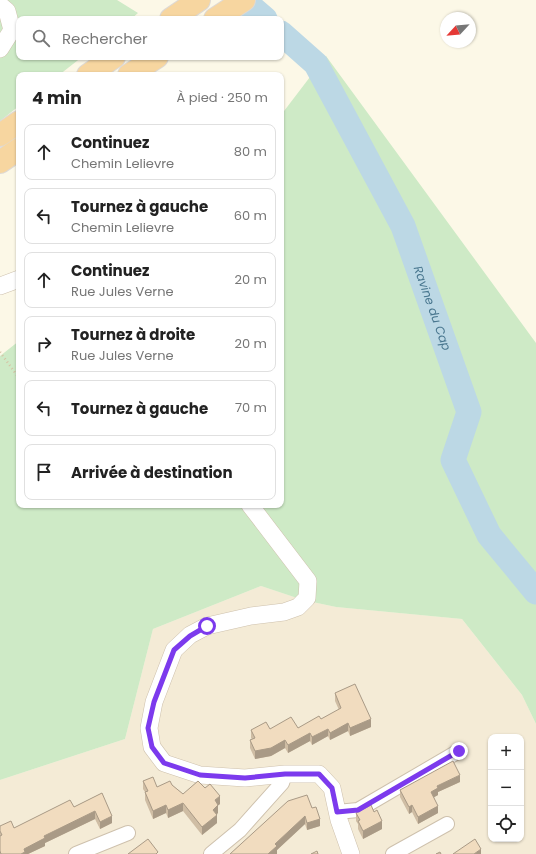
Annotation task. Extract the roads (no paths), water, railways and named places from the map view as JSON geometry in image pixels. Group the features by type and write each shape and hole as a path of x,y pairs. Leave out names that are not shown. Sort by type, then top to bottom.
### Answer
{"highway":[{"path":"175,16 199,0"},
{"path":"220,16 244,0"},
{"path":"92,72 110,60"},
{"path":"133,72 151,60"},
{"path":"0,135 16,124"},
{"path":"0,162 16,151"}],"street":[{"path":"0,5 7,11 12,30 0,49"},
{"path":"0,286 16,280"},
{"path":"252,508 308,581 307,598 298,607 284,612 251,616 207,626 190,636 174,650 154,702 148,728 152,747 164,763 200,775 237,778 285,774 319,774 332,788 337,812 350,854"},
{"path":"337,812 358,810 459,751"},
{"path":"211,854 240,830 282,783 285,774"},
{"path":"393,854 447,824"},
{"path":"76,854 128,833"}],"waterway":[{"name":"Ravine du Cap","path":"243,0 262,16"},
{"name":"Ravine du Cap","path":"284,36 316,64 403,226 469,412 453,460 489,535 536,592"}]}
